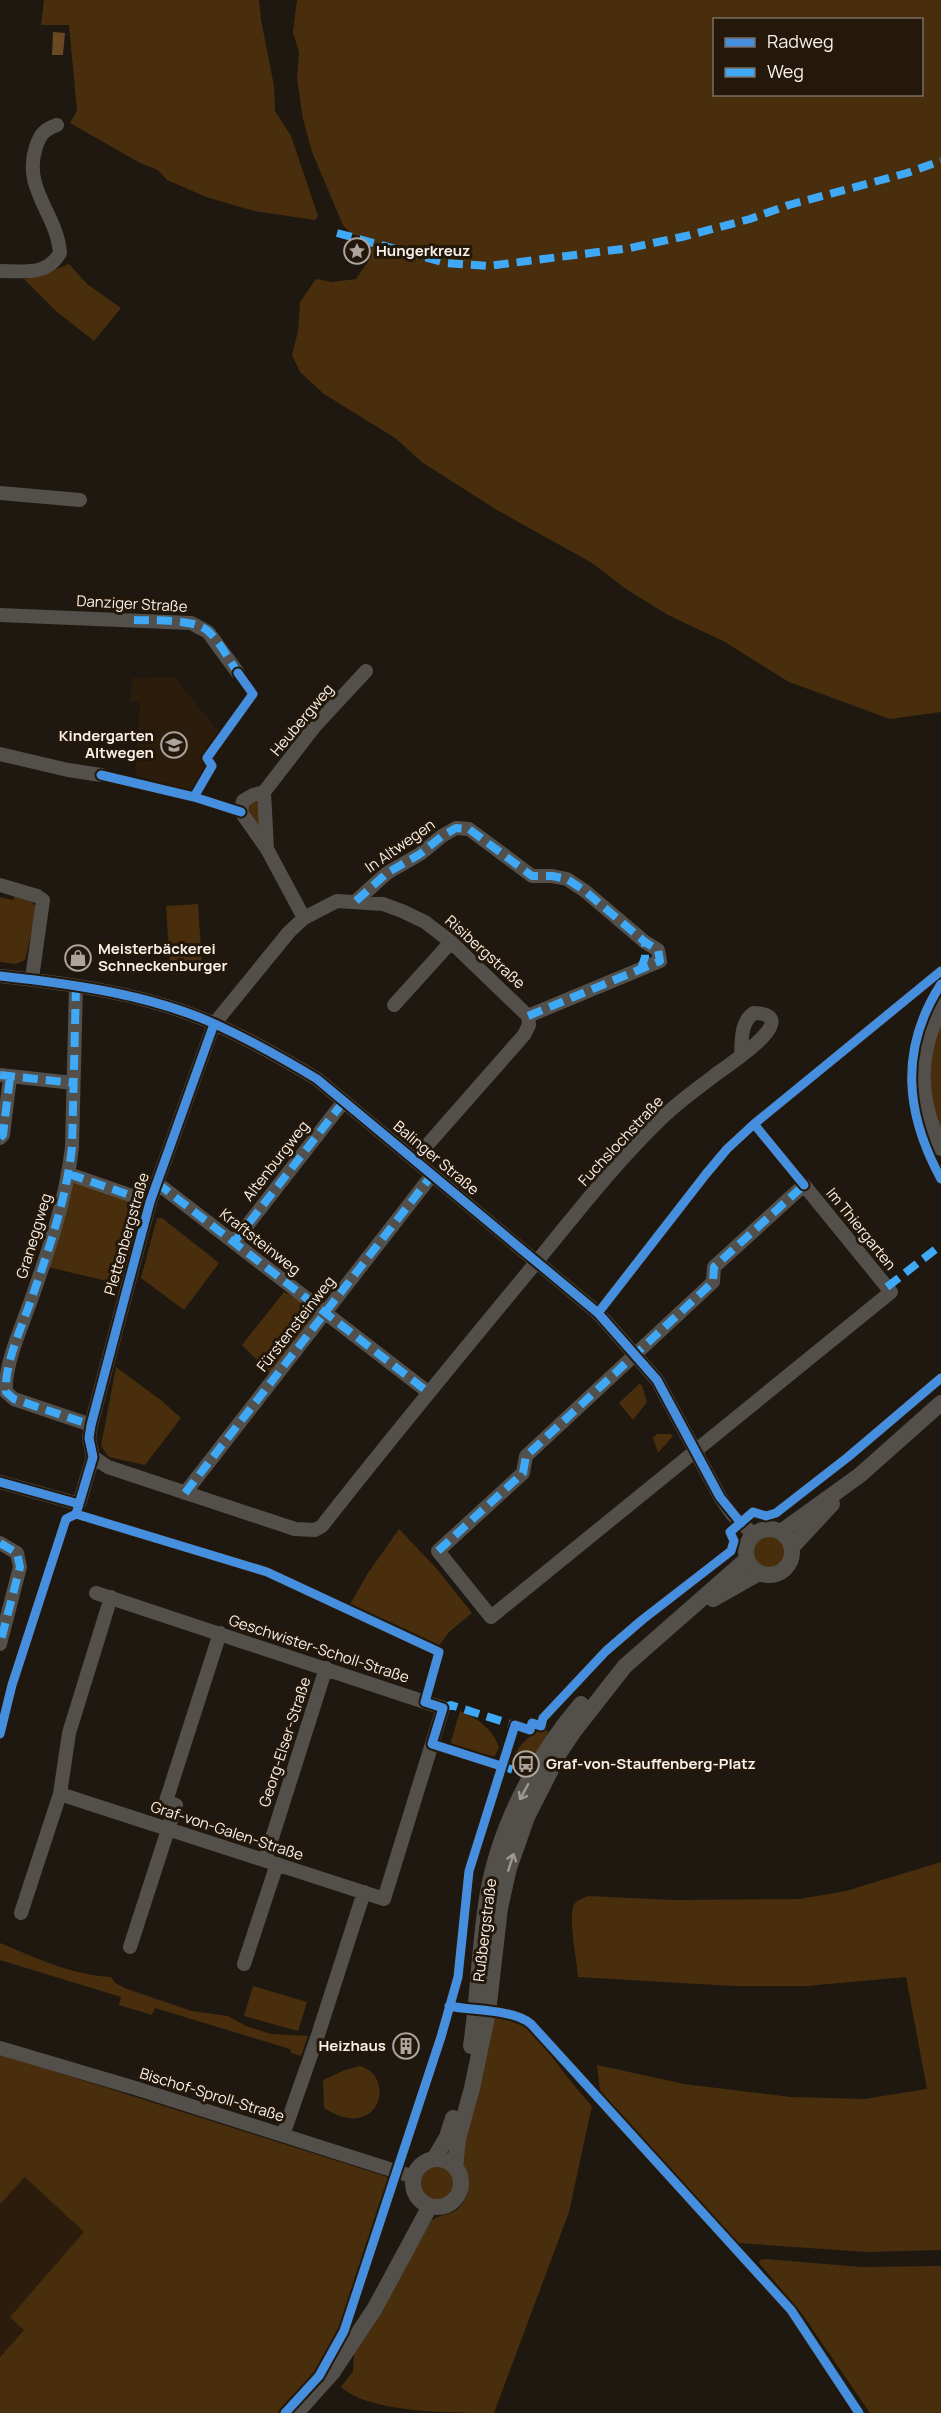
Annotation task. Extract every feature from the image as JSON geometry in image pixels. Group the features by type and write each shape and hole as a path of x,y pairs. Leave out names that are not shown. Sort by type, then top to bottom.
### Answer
{"street":[{"path":"0,271 40,270 50,267 60,253 57,233 34,183 31,162 39,137 46,128 57,125"},
{"path":"0,493 80,500"},
{"name":"Danziger Straße","path":"0,615 191,623 208,632 238,673"},
{"name":"Heubergweg","path":"304,918 267,849 241,812 243,801 264,792 315,726 366,671"},
{"path":"0,754 68,770 101,775"},
{"name":"Heubergweg","path":"264,792 267,849"},
{"name":"In Altwegen","path":"356,901 387,873 420,854 442,836 456,828 469,829 532,876 567,879 658,950 660,961 528,1016"},
{"path":"0,885 38,896 43,900 32,978"},
{"name":"Risibergstraße","path":"214,1024 289,932 304,918 337,901 383,904 425,922 451,942 528,1016"},
{"path":"394,1005 451,942"},
{"name":"Balinger Straße","path":"0,976 32,978 128,996 214,1024 290,1062 317,1079 598,1313 636,1354 660,1385 726,1505 754,1535"},
{"name":"Graneggweg","path":"76,986 72,1147 69,1174 54,1233 17,1341 6,1383 6,1392 14,1399 90,1425"},
{"path":"941,1006 928,1035 922,1068 922,1089 926,1108 941,1148"},
{"path":"415,1159 524,1035 529,1025 528,1016"},
{"name":"Plettenbergstraße","path":"93,1457 89,1438 90,1425 150,1202 214,1024"},
{"name":"Fuchslochstraße","path":"537,1262 601,1184 663,1116 741,1056"},
{"path":"0,1138 3,1135 5,1076 73,1083"},
{"name":"Altenburgweg","path":"234,1241 344,1101"},
{"path":"69,1174 150,1202"},
{"name":"Fürstensteinweg","path":"185,1493 432,1175"},
{"name":"Kraftsteinweg","path":"157,1183 428,1392"},
{"name":"Im Thiergarten","path":"804,1185 891,1292 491,1617 438,1551 523,1473 526,1456 636,1354 713,1282 714,1267 804,1185"},
{"path":"0,1482 79,1504 93,1457 108,1467 185,1493 295,1529 315,1530 322,1526 428,1392 537,1262"},
{"name":"Rußbergstraße","path":"754,1535 770,1529 781,1532 860,1475 941,1403"},
{"name":"Rußbergstraße","path":"684,1615 759,1573 774,1575 787,1568 793,1554 792,1547 860,1475"},
{"path":"781,1532 788,1537 792,1547"},
{"path":"754,1535 747,1545 747,1559 759,1573"},
{"path":"0,1543 17,1553 20,1567 0,1644"},
{"name":"Rußbergstraße","path":"434,2159 447,2138 461,2090 476,2011 486,1904 495,1864 513,1812 546,1752 566,1722 599,1686 747,1559"},
{"name":"Geschwister-Scholl-Straße","path":"96,1593 443,1708 384,1899"},
{"path":"21,1913 60,1794 69,1733 111,1597"},
{"path":"130,1947 176,1805 166,1801 220,1633"},
{"name":"Rußbergstraße","path":"455,2167 458,2139 482,2047 500,1908 509,1868 527,1817 560,1752 625,1666"},
{"name":"Georg-Elser-Straße","path":"244,1964 326,1668"},
{"name":"Graf-von-Galen-Straße","path":"60,1794 384,1899"},
{"path":"283,2135 318,2036 364,1892"},
{"name":"Bischof-Sproll-Straße","path":"0,2048 414,2177"},
{"path":"434,2159 449,2162 455,2167 461,2179 459,2193 450,2203 443,2206 430,2206 416,2195 414,2177 421,2165 434,2159"},
{"path":"296,2413 332,2373 375,2308 430,2206"}],"shaded area":[{"path":"44,0 259,0 274,86 275,111 291,136 318,216 315,220 254,211 206,197 167,180 158,170 140,163 70,123 77,111 69,25 41,25"},
{"path":"297,0 941,0 941,712 890,719 789,682 725,642 668,615 626,589 592,563 497,510 423,463 395,438 324,394 300,372 292,355 298,331 300,302 316,279 332,282 356,279 371,257 372,239 351,234 343,225 312,152 303,119 297,79 299,52 293,32"},
{"path":"53,32 65,33 63,55 52,55"},
{"path":"69,264 87,284 121,308 94,341 56,311 24,279 36,277"},
{"name":"Kindergarten Altwegen","path":"174,677 220,733 202,758 208,766 191,791 135,775 140,703 130,701 133,678"},
{"path":"249,802 257,802 261,812 262,831 247,808"},
{"path":"15,895 32,902 37,909 25,960 16,964 0,962 0,897 13,900"},
{"path":"198,904 202,965 170,967 166,906"},
{"path":"941,1019 941,1131 931,1103 930,1057"},
{"path":"68,1179 141,1206 119,1284 48,1267"},
{"path":"157,1218 162,1218 219,1263 184,1310 141,1278"},
{"path":"284,1292 318,1312 271,1374 242,1345"},
{"path":"116,1367 181,1418 145,1465 109,1457 101,1446"},
{"path":"639,1384 642,1385 647,1402 633,1420 619,1403"},
{"path":"657,1434 673,1436 658,1453 653,1438"},
{"path":"399,1529 436,1568 472,1613 449,1632 435,1648 349,1606 368,1573"},
{"path":"770,1534 782,1540 788,1552 782,1564 770,1570 758,1564 752,1552 758,1540"},
{"path":"460,1711 478,1721 493,1735 499,1747 495,1756 475,1756 441,1744 450,1745"},
{"path":"541,1729 547,1730 548,1733 531,1761 527,1759 522,1769 515,1762 519,1747"},
{"path":"941,1862 941,2250 866,2252 738,2243 601,2097 597,2065 684,2084 791,2097 864,2099 927,2089 906,1977 807,1986 734,1986 578,1977 572,1922 575,1903 588,1896 673,1900 799,1899 846,1891"},
{"path":"0,1943 68,1969 111,1977 115,1983 127,1989 192,2011 228,2016 246,2026 271,2034 308,2036 301,2056 291,2053 290,2049 155,2008 152,2015 119,2005 121,1997 0,1960"},
{"path":"253,1986 307,2002 298,2031 244,2016"},
{"path":"504,2015 521,2023 534,2034 592,2106 569,2212 494,2413 413,2410 391,2407 354,2396 341,2387 353,2371 354,2354 431,2221 453,2212 464,2202 467,2195 468,2181 461,2160 491,2022 497,2016"},
{"path":"0,2054 391,2178 345,2322 325,2358 280,2413 0,2413 0,2357 24,2330 10,2317 84,2232 25,2177 0,2202"},
{"path":"360,2066 371,2072 378,2082 380,2093 377,2104 370,2113 358,2118 343,2117 324,2108 323,2080"},
{"path":"438,2165 451,2170 456,2183 451,2196 438,2201 425,2196 420,2183 425,2170"},
{"path":"25,2177 85,2232 10,2317 24,2330 0,2357 0,2202"},
{"path":"760,2260 861,2267 941,2266 941,2413 870,2413 802,2314 759,2263"}],"marked path":[{"path":"337,233 446,263 488,266 630,248 686,236 907,173 941,161"},
{"path":"134,620 173,621 201,627 216,640 238,673"},
{"path":"356,901 387,873 420,854 442,836 456,828 469,829 532,876 567,879 658,950 660,961 528,1016"},
{"path":"641,969 645,957 645,942"},
{"path":"76,986 72,1147 69,1167 50,1245 10,1359 6,1392 14,1399 91,1425"},
{"path":"0,1075 73,1083"},
{"path":"0,1138 3,1135 10,1077"},
{"path":"235,1241 344,1101"},
{"path":"69,1174 150,1202"},
{"path":"185,1493 432,1175"},
{"path":"438,1551 523,1473 526,1456 713,1282 714,1267 804,1185 800,1181"},
{"path":"157,1183 428,1392"},
{"path":"887,1287 941,1245"},
{"path":"0,1543 17,1553 20,1567 0,1644"},
{"path":"443,1708 451,1705 520,1727"},
{"path":"498,1765 526,1774"}],"cycle path":[{"path":"194,797 212,766 207,758 253,694 238,673"},
{"path":"101,775 194,797 241,812"},
{"path":"598,1313 727,1149 754,1124 941,971"},
{"path":"0,976 82,987 163,1005 228,1030 317,1079 598,1313 657,1380 720,1497 741,1523"},
{"path":"941,984 927,1008 918,1033 913,1057 912,1081 914,1105 920,1130 941,1179"},
{"path":"0,1734 12,1685 66,1519 76,1514 93,1457 89,1438 91,1425 150,1202 214,1024"},
{"path":"754,1124 804,1185"},
{"path":"285,2413 319,2376 344,2331 441,2037 458,1977 469,1871 515,1725 530,1730 532,1723 541,1726 543,1718 606,1651 731,1551 734,1541 730,1532 753,1512 766,1516 776,1513 848,1457 941,1378"},
{"path":"0,1482 79,1504"},
{"path":"76,1514 267,1572 439,1652 425,1702 443,1708 432,1744 501,1766"},
{"path":"449,2006 503,2013 531,2024 791,2310 859,2413"}],"place":[{"name":"Hungerkreuz","path":"357,251"},
{"name":"Kindergarten Altwegen","path":"174,745"},
{"name":"Meisterbäckerei Schneckenburger","path":"78,958"},
{"name":"Graf-von-Stauffenberg-Platz","path":"526,1764"},
{"name":"Heizhaus","path":"406,2046"}]}
